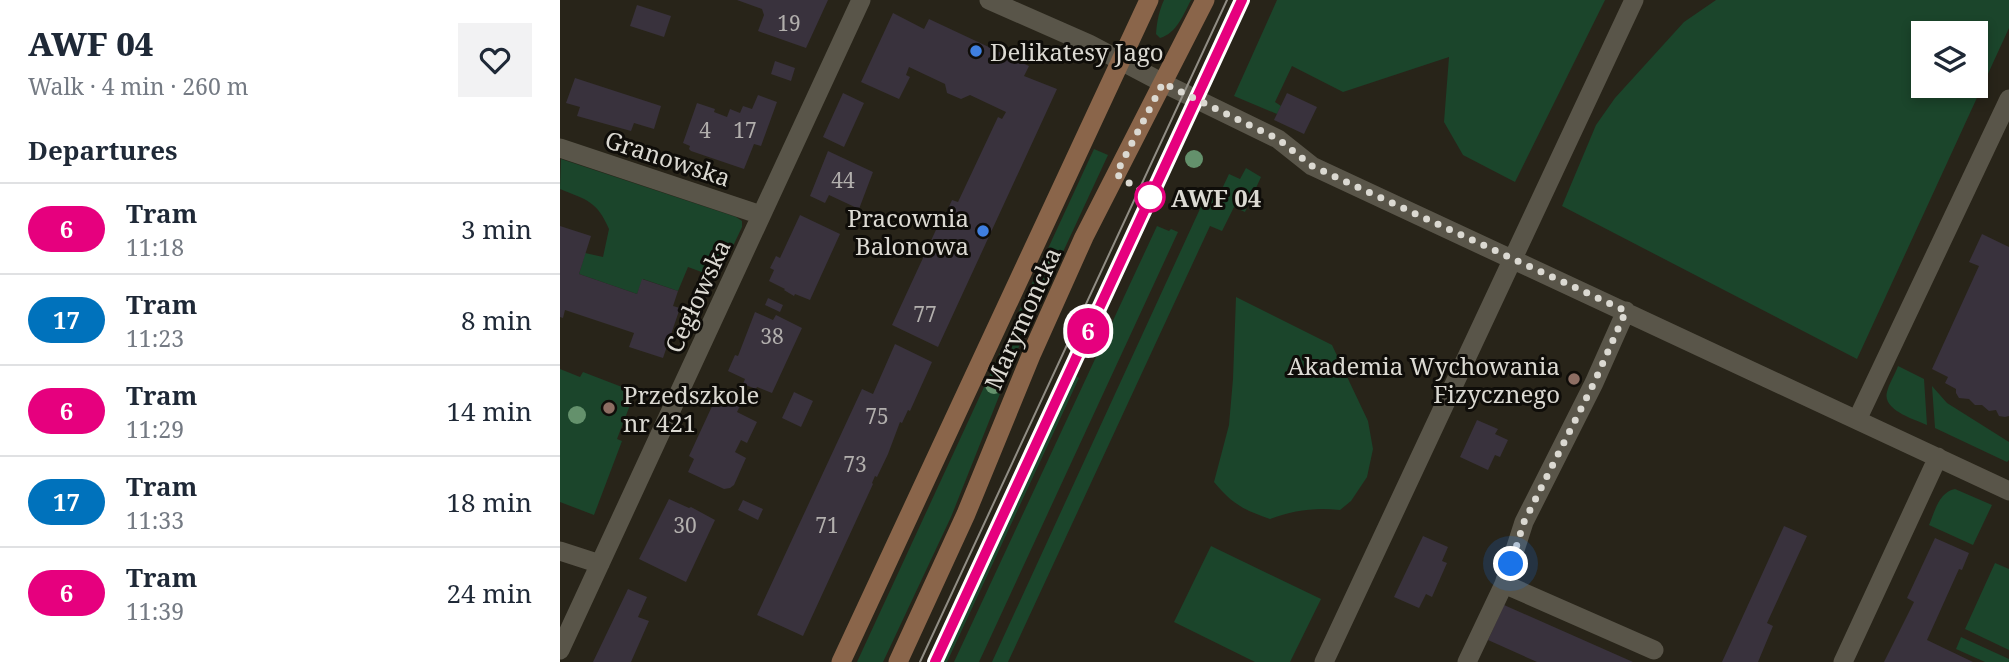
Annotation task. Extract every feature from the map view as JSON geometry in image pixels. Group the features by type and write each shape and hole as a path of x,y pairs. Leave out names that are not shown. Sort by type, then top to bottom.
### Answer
{"main road":[{"name":"Marymoncka","path":"841,662 1149,0"},
{"name":"Marymoncka","path":"898,662 966,514 1032,353 1084,237 1205,0"}],"street":[{"name":"Cegłowska","path":"560,650 862,0"},
{"path":"989,0 1122,60 1278,139 1312,166 1509,267 1626,311 2009,491"},
{"path":"1324,662 1634,0"},
{"path":"1857,420 2009,99"},
{"name":"Granowska","path":"560,148 761,215"},
{"path":"1467,662 1504,584 1524,522 1594,383 1626,311"},
{"path":"1843,662 1938,457"},
{"path":"560,551 600,564"},
{"path":"1504,584 1654,650"}],"green space":[{"path":"1164,0 1191,0 1175,28 1160,38 1156,29"},
{"path":"1277,0 1605,0 1515,182 1463,155 1444,122 1449,57 1343,92 1292,66 1275,102 1281,106 1277,114 1234,96"},
{"path":"1716,0 2009,0 2009,28 1988,74 1988,21 1911,21 1911,98 1977,98 1857,359 1562,206 1596,125 1615,98 1684,22"},
{"path":"1094,149 1108,155 1017,351 951,517 883,662 857,662"},
{"path":"561,159 742,221 742,227 718,278 688,267 678,291 643,279 637,294 579,274 585,253 603,257 609,229 595,207 560,189"},
{"path":"1246,168 1261,177 1245,212 1234,207 1222,231 1210,226 1008,662 992,662 1210,187 1220,193 1229,174 1240,179"},
{"path":"1157,226 1178,232 979,662 954,662"},
{"path":"1236,297 1332,345 1368,421 1373,449 1367,477 1351,501 1340,510 1305,510 1270,519 1239,505 1214,482 1229,425"},
{"path":"1898,366 1924,379 1927,425 1900,413 1889,404 1887,392"},
{"path":"560,369 580,377 583,372 635,392 617,439 622,441 594,515 560,502"},
{"path":"1073,374 1079,378 947,662 940,662"},
{"path":"1932,386 1947,403 2009,442 2009,460 2007,462 1935,428"},
{"path":"1955,489 1992,505 1973,545 1929,525 1941,498"},
{"path":"1211,546 1321,599 1290,662 1255,662 1174,622"},
{"path":"1995,563 2009,569 2009,650 1965,629"},
{"path":"1961,637 2009,659 2009,662 1985,662 1956,649"}],"building":[{"path":"737,0 828,0 806,48 758,31 764,15 762,9"},
{"path":"637,5 671,16 664,37 630,26"},
{"path":"893,13 924,29 929,19 1029,66 1024,76 1057,89 938,347 892,325 941,219 943,220 952,200 958,202 998,117 1002,119 1006,112 970,95 961,99 947,93 945,84 909,67 906,75 910,77 899,99 861,82"},
{"path":"775,61 795,68 791,81 771,74"},
{"path":"575,78 661,106 654,129 634,123 631,131 577,116 580,107 566,103"},
{"path":"843,93 864,103 844,147 823,137"},
{"path":"1287,93 1317,107 1304,134 1274,120"},
{"path":"758,95 777,102 761,146 754,144 744,169 691,151 690,146 683,143 697,103 715,109 714,112 727,117 730,109 740,113 743,106 752,109"},
{"path":"828,151 873,172 859,209 829,195 825,203 810,196"},
{"path":"800,215 840,234 810,300 795,294 794,296 769,281 774,270 770,268 776,256 780,258"},
{"path":"560,226 591,236 579,274 637,294 642,279 678,291 673,306 680,308 663,358 629,347 634,333 565,310 563,318 560,317"},
{"path":"1982,234 2009,247 2009,416 2005,417 1999,416 1996,410 1989,411 1969,399 1959,398 1956,389 1945,383 1948,377 1932,369 1979,266 1969,262"},
{"path":"768,298 783,305 780,312 765,305"},
{"path":"755,312 773,320 776,315 802,328 772,393 743,384 745,379 728,371 735,355 738,356"},
{"path":"895,344 932,362 910,411 908,410 902,423 900,422 888,454 877,477 875,476 803,636 757,615 862,389 873,394"},
{"path":"720,389 743,400 737,412 757,422 747,443 741,440 735,452 746,458 734,485 724,489 688,472 694,459 689,456"},
{"path":"794,392 813,401 801,427 782,418"},
{"path":"1477,420 1498,429 1495,434 1508,440 1500,457 1495,455 1488,470 1460,457"},
{"path":"669,499 715,520 686,582 639,559"},
{"path":"743,500 763,509 758,520 738,510"},
{"path":"1784,526 1807,536 1767,623 1773,626 1758,662 1722,662"},
{"path":"1423,536 1448,547 1442,561 1447,563 1432,597 1426,594 1419,608 1394,597"},
{"path":"1935,538 1969,553 1927,640 1973,662 1884,662 1914,602 1907,598"},
{"path":"628,589 647,597 638,617 649,621 631,662 593,662"},
{"path":"1504,605 1633,662 1537,662 1488,640"}],"tram line":[{"path":"920,662 1227,0"},
{"path":"935,662 1242,0"},
{"name":"6","path":"935,662 1242,0"}],"place":[{"name":"Delikatesy Jago","path":"976,51"},
{"name":"AWF 04","path":"1150,197"},
{"name":"Pracownia Balonowa","path":"983,231"},
{"name":"Akademia Wychowania Fizycznego","path":"1574,379"},
{"name":"Przedszkole nr 421","path":"609,408"}],"route":[{"path":"1150,197 1116,174 1163,83 1278,139 1312,166 1626,311 1594,383 1524,522 1511,564"}]}
